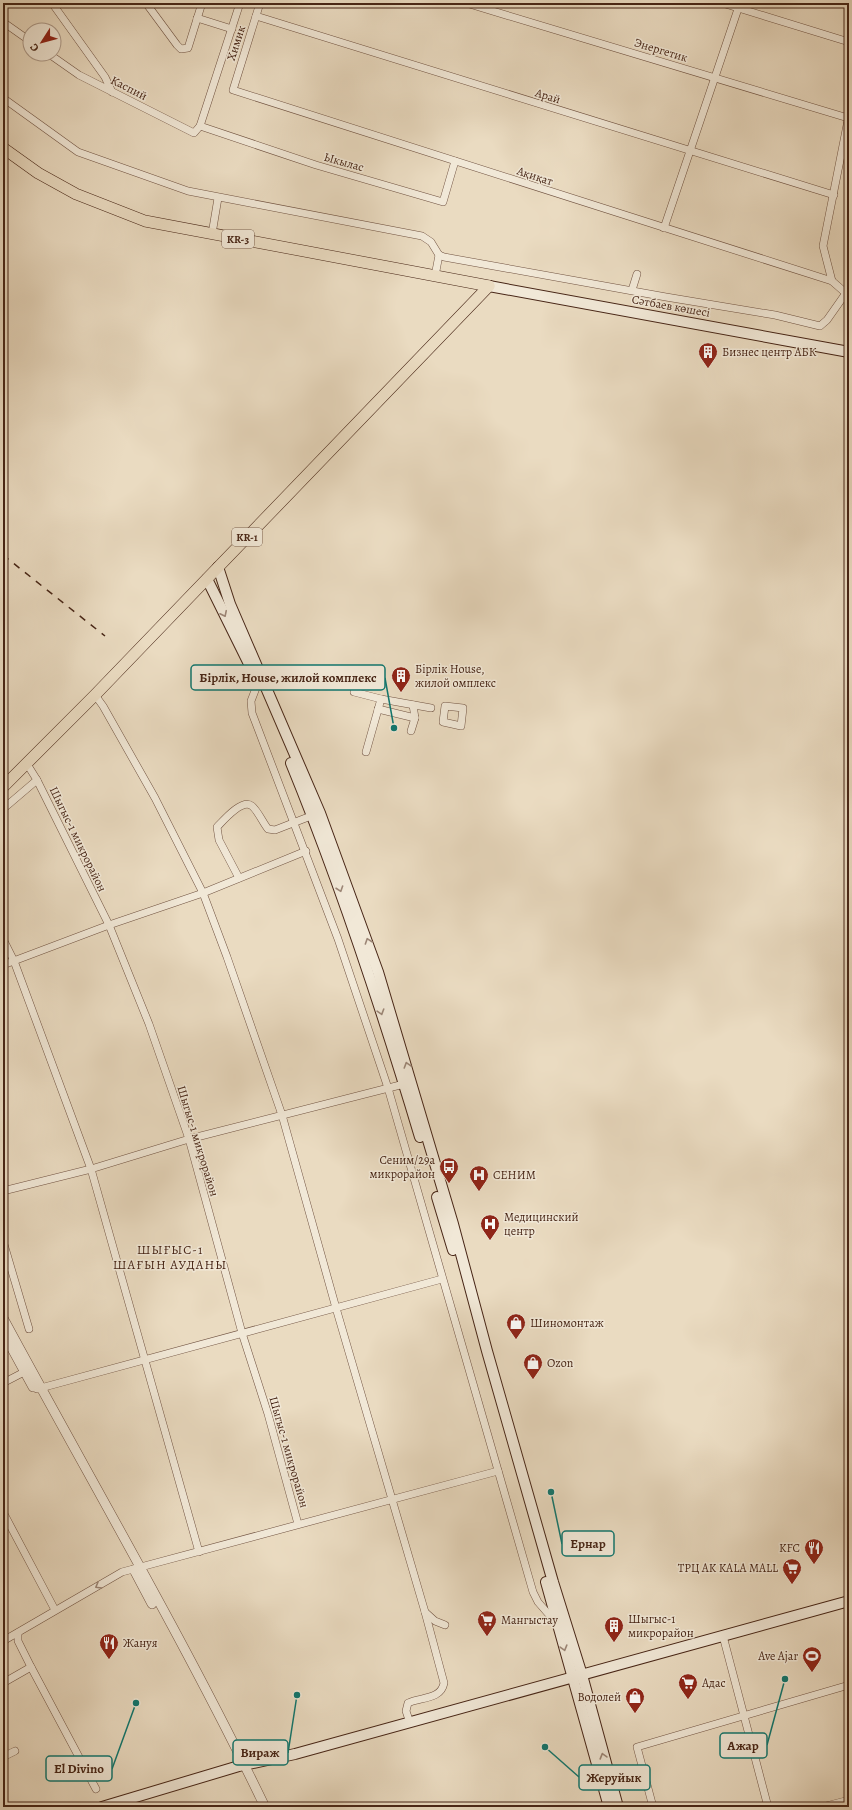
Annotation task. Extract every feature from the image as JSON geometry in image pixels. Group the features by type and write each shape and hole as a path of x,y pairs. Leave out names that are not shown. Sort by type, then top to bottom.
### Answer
{"main road":[{"name":"KR-3","path":"3,148 38,172 76,194 145,221 489,286"},
{"name":"Сәтбаев көшесі","path":"489,286 849,352"},
{"name":"KR-1","path":"3,787 95,695 489,286"},
{"path":"218,567 230,604 369,945 487,1351 562,1627 614,1807"},
{"path":"207,579 260,678"},
{"path":"121,1807 243,1767 315,1755 849,1601"},
{"path":"724,1638 849,1608"},
{"path":"102,1807 243,1767 578,1679"}],"street":[{"path":"52,3 105,77 112,93"},
{"path":"146,3 181,49 188,48 202,3"},
{"path":"200,126 240,3"},
{"name":"Химик","path":"233,90 260,3"},
{"name":"Энергетик","path":"466,3 715,78 849,116"},
{"path":"722,3 739,6 849,42"},
{"path":"664,228 691,152 739,6"},
{"name":"Арай","path":"256,16 691,152 834,195"},
{"path":"197,18 232,29"},
{"path":"3,22 22,35"},
{"name":"Каспий","path":"60,62 79,75 112,93 194,133 200,126"},
{"name":"Ақиқат","path":"233,90 664,228 832,280"},
{"path":"3,98 78,152 188,191 218,198 422,236 431,242 439,255 435,276"},
{"path":"439,255 774,315 820,326 827,320 847,295 832,280 823,246 849,116"},
{"name":"Ыкылас","path":"200,126 316,165 443,202 455,161"},
{"path":"212,234 218,198"},
{"path":"632,290 637,274"},
{"path":"260,678 251,701 252,713 306,851 338,939 388,1088 533,1592 538,1602 562,1627"},
{"path":"354,692 381,699 431,708"},
{"path":"95,695 103,706 155,798 203,893 282,1115 336,1308 425,1612 444,1683 442,1690 435,1695 408,1703 406,1711 410,1723"},
{"path":"366,752 381,699"},
{"path":"411,731 414,718 413,705"},
{"path":"378,709 414,718"},
{"name":"Шыгыс-1 микрорайон","path":"27,764 37,780 109,924 149,1024 189,1140 242,1333 268,1414 298,1524"},
{"path":"3,810 37,780"},
{"path":"240,878 219,840 217,827 238,807 247,804 252,806 268,830 275,830 316,814"},
{"path":"3,965 109,924 203,893 306,851"},
{"path":"3,938 14,961 91,1168 199,1552"},
{"path":"3,1191 282,1115 408,1083"},
{"path":"3,1241 29,1329"},
{"path":"37,1389 442,1279"},
{"path":"3,1318 37,1389 137,1568 265,1807"},
{"path":"3,1332 27,1370"},
{"path":"3,1383 27,1370"},
{"path":"3,1641 122,1572 391,1498 498,1471"},
{"path":"3,1512 55,1610"},
{"path":"425,1612 435,1621 445,1624"},
{"path":"18,1633 18,1641 96,1790"},
{"path":"724,1638 768,1807"},
{"path":"3,1683 31,1667"},
{"path":"653,1807 637,1747 849,1685"},
{"path":"3,1757 15,1751"},
{"path":"243,1767 259,1807"},
{"path":"822,1807 849,1800"}],"railway":[{"path":"3,555 105,636"}],"place":[{"name":"Бизнес центр АБК","path":"708,369"},
{"name":"Бірлік House, жилой омплекс","path":"401,693"},
{"name":"Бірлік, House, жилой комплекс","path":"394,728"},
{"name":"Сеним/29а микрорайон","path":"449,1184"},
{"name":"СЕНИМ","path":"479,1192"},
{"name":"Медицинский центр","path":"490,1241"},
{"name":"Шиномонтаж","path":"516,1340"},
{"name":"Ozon","path":"533,1380"},
{"name":"Ернар","path":"551,1492"},
{"name":"KFC","path":"814,1565"},
{"name":"ТРЦ AK KALA MALL","path":"792,1585"},
{"name":"Мангыстау","path":"487,1637"},
{"name":"Шыгыс-1 микрорайон","path":"614,1643"},
{"name":"Жануя","path":"109,1660"},
{"name":"Ave Ajar","path":"812,1673"},
{"name":"Ажар","path":"785,1679"},
{"name":"Вираж","path":"297,1695"},
{"name":"Адас","path":"688,1700"},
{"name":"El Divino","path":"136,1703"},
{"name":"Водолей","path":"635,1714"},
{"name":"Жеруйык","path":"545,1747"}],"district":[{"name":"ШЫҒЫС-1 ШАҒЫН АУДАНЫ","path":"170,1256"}]}
